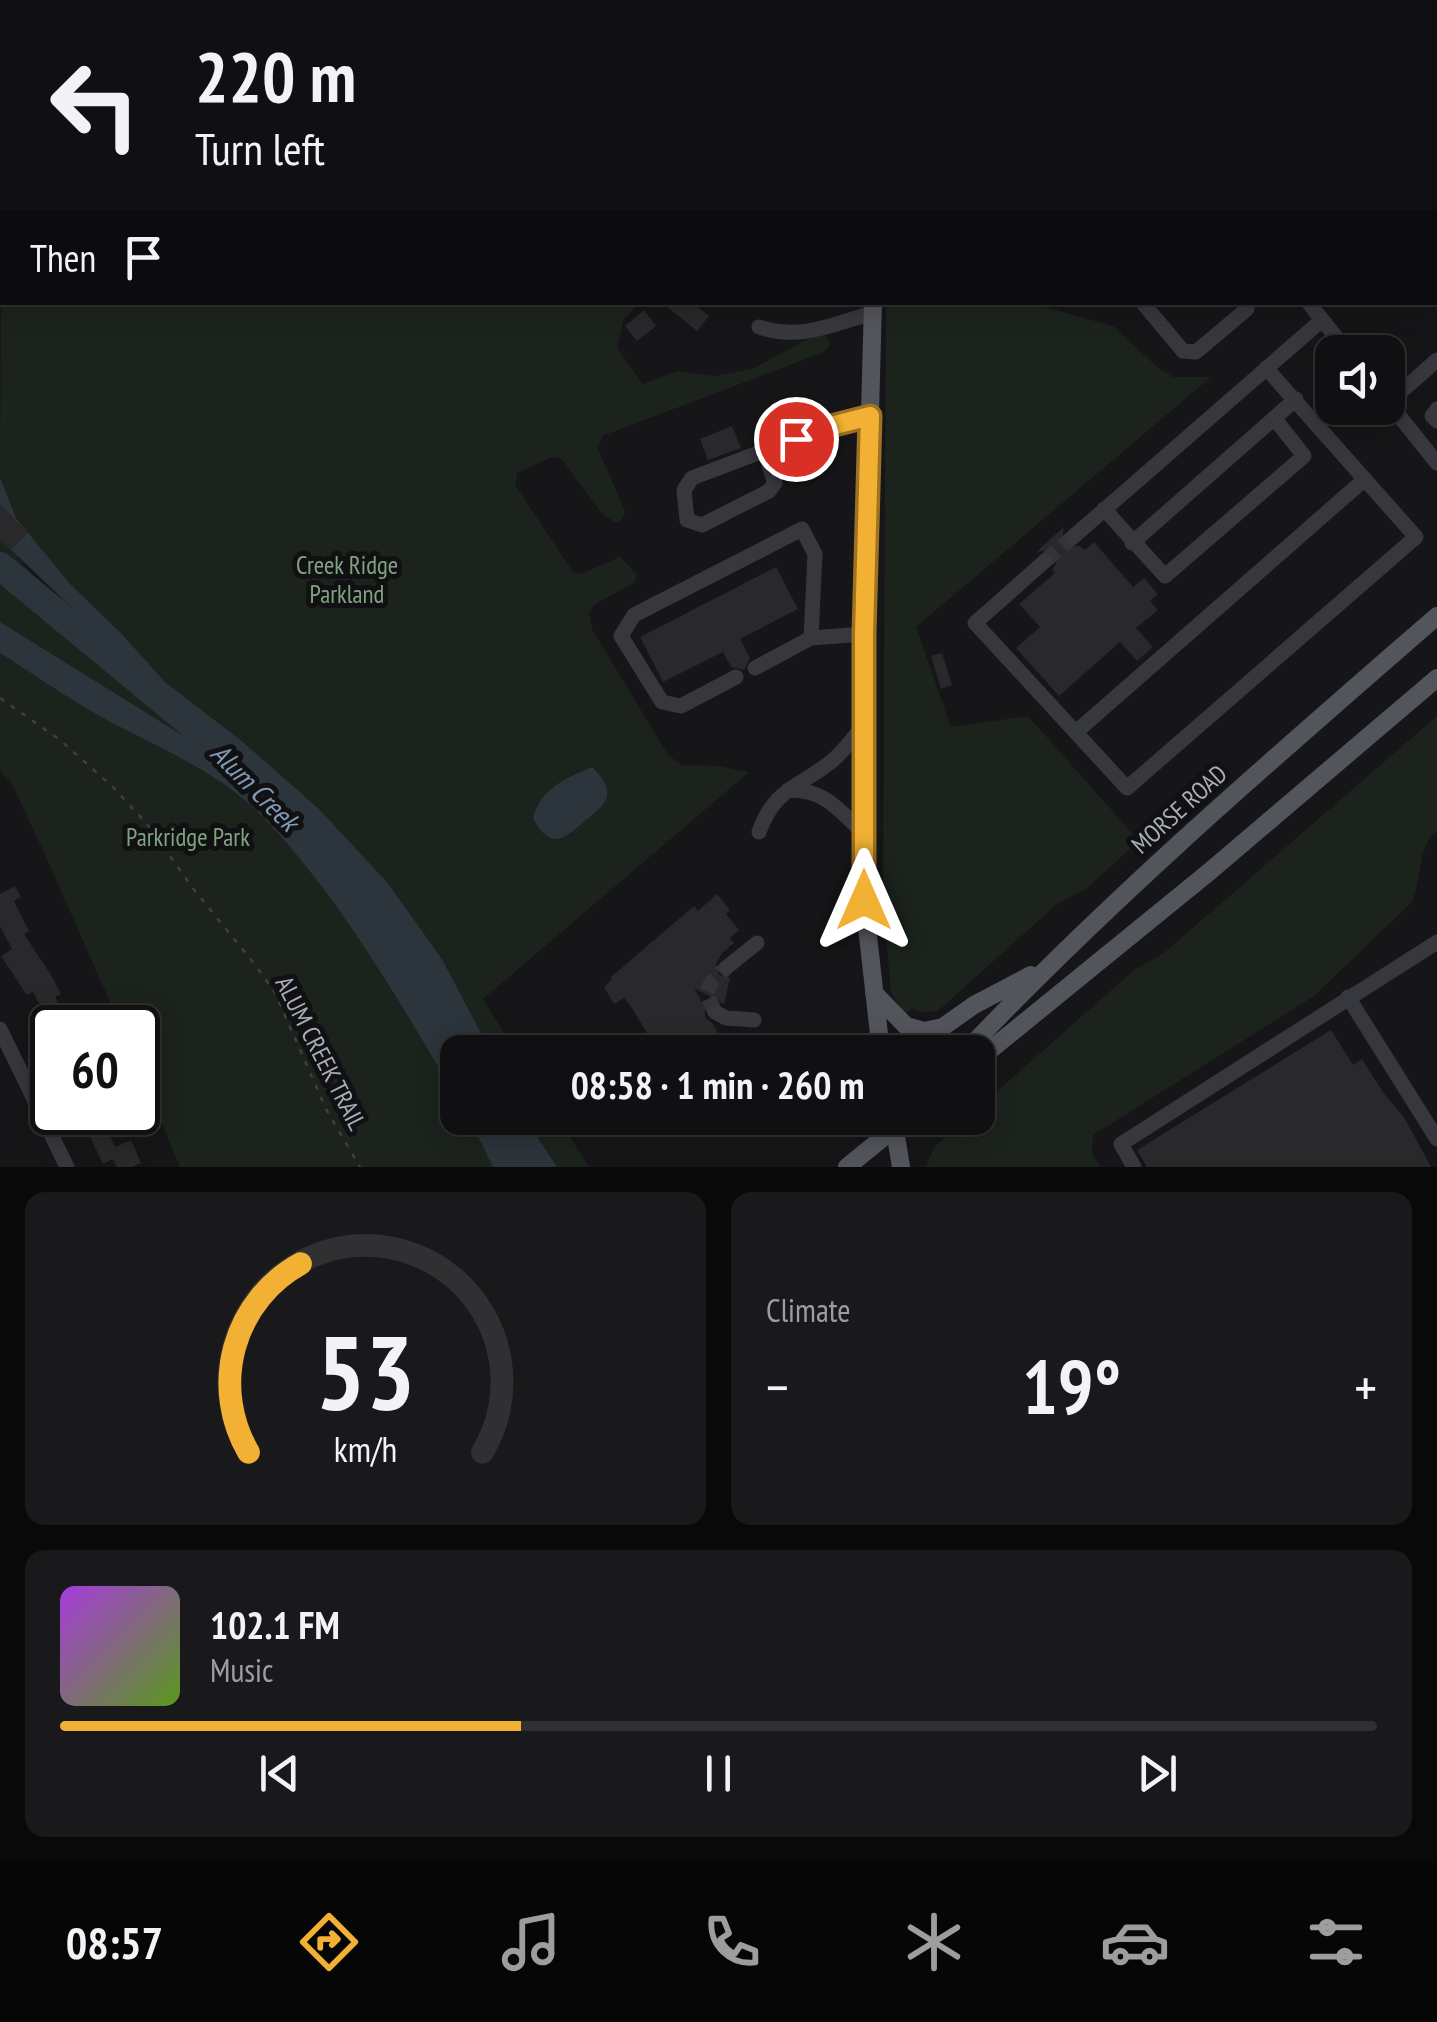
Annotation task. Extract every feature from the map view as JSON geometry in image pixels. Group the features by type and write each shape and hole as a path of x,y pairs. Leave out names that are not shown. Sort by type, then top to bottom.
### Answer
{"main road":[{"path":"872,308 864,634 864,900 879,1035"},
{"name":"MORSE ROAD","path":"981,1035 1179,840 1437,616"},
{"path":"995,1046 1209,872 1437,678"},
{"path":"874,992 906,1026 924,1031 943,1027 974,1005 1045,968"},
{"path":"850,1164 882,1135"},
{"path":"900,1135 901,1167"}],"street":[{"path":"1144,305 1183,352 1196,352 1247,305"},
{"path":"1310,305 1334,335"},
{"path":"759,328 804,334 872,308"},
{"path":"1073,537 1322,320"},
{"path":"1405,387 1437,360"},
{"path":"1045,562 975,623 1126,788 1416,537 1266,368"},
{"path":"1132,542 1296,399"},
{"path":"1437,409 1432,416 1437,421"},
{"path":"764,452 775,483 769,492 702,524 687,520 684,490 692,478 827,427 870,416"},
{"path":"1104,509 1165,576 1304,456 1274,418"},
{"path":"1405,423 1437,463"},
{"path":"1076,732 1365,479"},
{"path":"736,677 681,706 662,702 621,636 634,614 802,528 815,554 812,638"},
{"path":"755,668 812,638 864,634"},
{"path":"759,832 768,810 784,790 834,760 864,725"},
{"path":"784,790 820,794 864,833"},
{"path":"727,968 756,942"},
{"path":"1134,1167 1121,1144 1437,942"},
{"path":"1348,996 1437,1138"},
{"path":"715,1012 726,1018 754,1020"},
{"path":"0,1029 68,1167"},
{"path":"831,1167 850,1164"}],"path":[{"name":"ALUM CREEK TRAIL","path":"0,698 60,740 112,786 146,823 256,966 274,993 328,1112 360,1167"}],"green space":[{"name":"Creek Ridge Parkland","path":"1,305 638,305 624,319 617,348 643,384 677,371 715,376 752,369 823,331 830,344 824,352 602,436 598,449 625,511 616,523 601,513 561,458 552,457 517,473 515,485 573,572 581,574 620,557 637,574 635,582 594,605 589,613 592,629 668,755 682,765 749,772 483,999 505,1035 482,1035 442,959 387,882 318,808 243,742 165,682 71,585 16,518 0,477"},
{"path":"886,305 1037,305 1113,326 1173,377 1211,377 916,627 951,727 1028,716 1139,841 1087,888 1057,904 939,1010 924,1013 912,1008 905,1015 891,992 883,901"},
{"name":"Parkridge Park","path":"0,536 33,575 189,718 440,1035 440,1135 507,1135 529,1167 180,1167 160,1118 160,1005 111,1005 11,782 0,771"},
{"path":"1437,716 1437,831 1426,845 1412,902 1314,996 1093,1135 1092,1153 1100,1167 926,1167 934,1147 948,1135 995,1135 995,1093 1133,971 1165,952"},
{"path":"536,1135 569,1135 589,1167 557,1167"}],"water":[{"path":"0,477 16,518 71,585 165,682 243,742 318,808 387,882 442,959 482,1035 440,1035 440,1070 341,913 258,812 221,782 96,714 0,653 0,622 182,735 190,729 188,718 0,536"},
{"path":"592,767 606,786 603,805 565,836 552,839 533,818 542,799 564,780"},
{"path":"477,1135 536,1135 557,1167 493,1167"}],"building":[{"path":"665,305 696,305 709,316 697,331"},
{"path":"644,310 656,326 637,341 625,326"},
{"path":"732,426 741,448 708,460 700,439"},
{"path":"0,504 28,533 11,550 0,539"},
{"path":"1064,527 1062,540 1068,547 1080,546 1085,550 1094,542 1133,587 1144,578 1158,594 1150,601 1158,610 1136,628 1153,647 1137,661 1120,642 1059,696 1016,648 1040,627 1019,604 1055,573 1054,554 1048,550 1036,552"},
{"path":"776,567 798,609 740,639 750,658 744,670 731,667 723,652 663,682 640,637"},
{"path":"942,653 952,685 941,689 931,656"},
{"path":"15,886 21,897 14,901 29,931 24,934 61,994 55,997 60,1005 40,1005 33,992 27,995 1,956 12,949 0,926 0,894"},
{"path":"717,894 739,930 730,938 734,943 716,964 719,975 730,978 724,1004 694,988 705,1008 705,1017 719,1035 648,1035 624,998 614,1004 604,987 694,906 698,911"},
{"path":"1331,1030 1353,1065 1362,1059 1404,1117 1431,1167 1147,1167 1137,1150"},
{"path":"89,1135 110,1135 115,1147 131,1140 141,1163 117,1167 113,1159 103,1164"}],"waterway":[{"name":"Alum Creek","path":"0,566 214,743"}],"tunnel":[{"path":"1045,561 1073,537"},
{"path":"715,1012 706,993 727,967"}],"route":[{"path":"796,439 870,416 864,634 864,900"}]}
